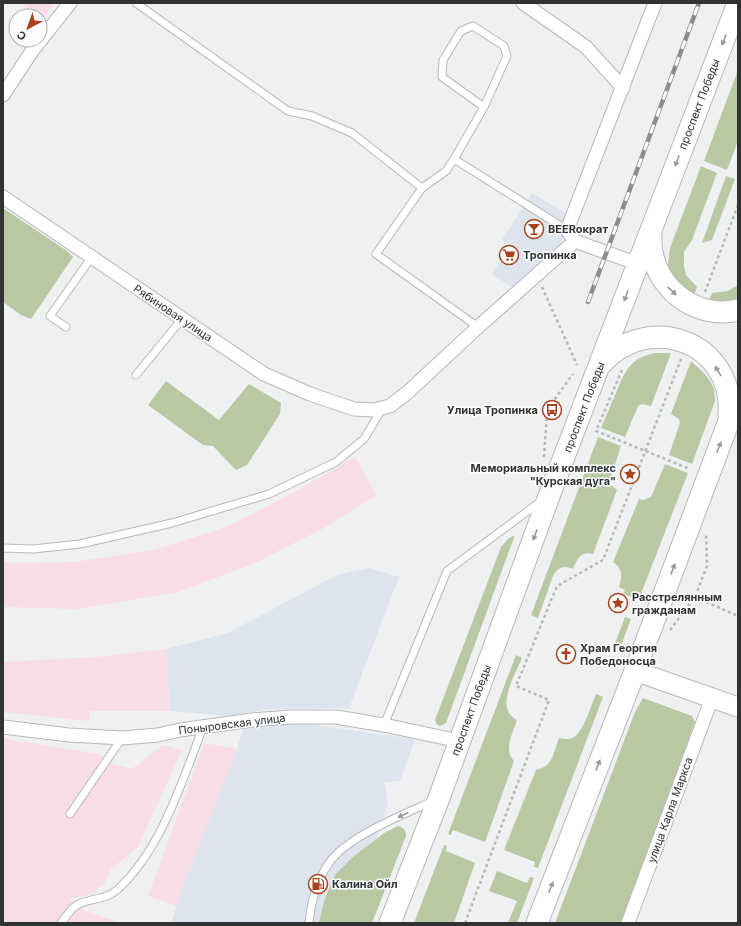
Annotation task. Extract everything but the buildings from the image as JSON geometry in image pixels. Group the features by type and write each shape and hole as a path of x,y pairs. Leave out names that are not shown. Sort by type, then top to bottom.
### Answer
{"main road":[{"name":"проспект Победы","path":"390,923 439,798 549,496 738,3"},
{"path":"651,230 651,253 655,265 667,286 676,295 697,307 709,311 721,312 738,310"},
{"path":"599,366 616,350 638,339 662,337 686,343 706,356 715,365 721,375 729,400 728,422"},
{"path":"537,923 635,671 738,397"},
{"path":"635,671 738,707"}],"street":[{"path":"3,95 32,51 70,3"},
{"path":"523,3 586,47 623,88"},
{"path":"638,264 575,241 567,230 655,3"},
{"name":"Рябиновая улица","path":"3,198 264,374 310,394 354,409 382,408"},
{"path":"382,408 390,406 408,392 478,327 575,241"},
{"name":"улица Карла Маркса","path":"628,923 712,698"},
{"name":"Поныровская улица","path":"3,727 69,735 122,738 158,735 180,730 252,720 291,717 336,717 384,725 459,742"}],"lane":[{"path":"136,3 288,111 312,116 352,133 422,188"},
{"path":"478,327 376,254 422,188 446,171 454,159 484,107 507,56 504,46 473,26 461,31 443,60 442,77 484,107"},
{"path":"454,159 567,230"},
{"path":"66,326 50,316 91,258"},
{"path":"136,375 182,319"},
{"path":"3,548 33,549 80,544 172,523 269,494 336,462 364,439 382,408"},
{"path":"384,725 447,571 549,496"},
{"path":"61,923 76,905 115,892 142,862 158,835 203,727"},
{"path":"70,814 122,738"},
{"path":"309,923 310,906 318,884 329,862 336,855 359,837 377,827 439,798"}],"path":[{"path":"703,297 738,205"},
{"path":"537,275 576,365"},
{"path":"465,923 549,700 516,686 557,586 603,560 682,356"},
{"path":"627,365 613,389 596,431 690,469"},
{"path":"668,632 695,597 707,566 706,535 709,528"},
{"path":"695,597 738,616"}],"shaded area":[{"path":"20,3 54,3 48,12 48,8 27,8"},
{"path":"532,193 572,217 561,243 513,288 492,274 511,246 502,240"},
{"path":"355,457 377,495 324,528 253,564 178,592 78,609 3,607 3,561 13,563 74,562 154,550 229,526 296,491"},
{"path":"369,568 399,577 349,708 268,709 229,716 170,711 166,649 228,633 337,575"},
{"path":"166,649 170,711 90,711 89,721 3,712 3,662 96,657"},
{"path":"299,723 415,739 400,781 384,782 388,803 376,839 354,856 324,901 319,923 171,923 184,883 237,749 243,729"},
{"path":"3,738 99,754 113,764 132,769 163,745 182,750 138,847 110,870 103,887 99,886 96,893 70,899 83,910 121,923 3,923"},
{"path":"204,743 237,749 184,883 177,906 148,896"}],"green space":[{"path":"738,70 738,141 727,170 704,161"},
{"path":"701,166 717,173 692,240 684,252 684,266 686,275 697,287 692,300 672,276 668,264 670,248"},
{"path":"726,176 735,179 712,240 702,243"},
{"path":"3,208 67,251 73,257 31,319 21,315 3,302"},
{"path":"738,285 738,302 707,306 712,293 728,291"},
{"path":"655,353 671,353 651,406 642,404 638,406 625,437 601,428 622,378 626,372 634,362 640,358"},
{"path":"691,361 710,381 714,389 715,401 692,464 669,455 680,423 679,419 671,414"},
{"path":"166,381 219,420 249,384 281,403 280,414 247,465 236,470 213,446 203,445 148,405"},
{"path":"598,437 621,446 610,480 611,485 617,490 593,554 589,553 582,555 576,562 573,569 564,567 557,571 553,576 538,618 531,615"},
{"path":"665,464 688,473 639,599 623,594 625,590 619,587 621,573 619,567 613,562 639,499 643,500 651,497"},
{"path":"515,535 446,723 440,726 437,725 435,720 501,547 508,539"},
{"path":"625,617 631,619 620,648 614,646"},
{"path":"516,655 522,658 511,682 507,700 507,708 510,715 517,720 511,736 509,747 509,752 514,761 485,842 453,830 451,835 448,834"},
{"path":"596,694 603,697 538,868 534,867 535,862 504,850 536,770 542,768 550,762 559,738 570,739 578,734 584,724"},
{"path":"643,698 692,716 695,722 622,923 555,923 635,712"},
{"path":"398,826 406,832 406,836 372,923 319,923 324,901 335,875 354,856 384,833"},
{"path":"444,845 447,846 446,851 475,863 454,923 414,923"},
{"path":"497,871 527,883 530,877 534,878 517,923 508,923 517,901 489,891"}],"railway":[{"path":"588,302 699,3"}],"place":[{"name":"BEERократ","path":"534,229"},
{"name":"Тропинка","path":"509,255"},
{"name":"Улица Тропинка","path":"552,410"},
{"name":"Мемориальный комплекс \"Курская дуга\"","path":"630,474"},
{"name":"Расстрелянным гражданам","path":"618,603"},
{"name":"Храм Георгия Победоносца","path":"566,654"},
{"name":"Калина Ойл","path":"318,884"}]}
